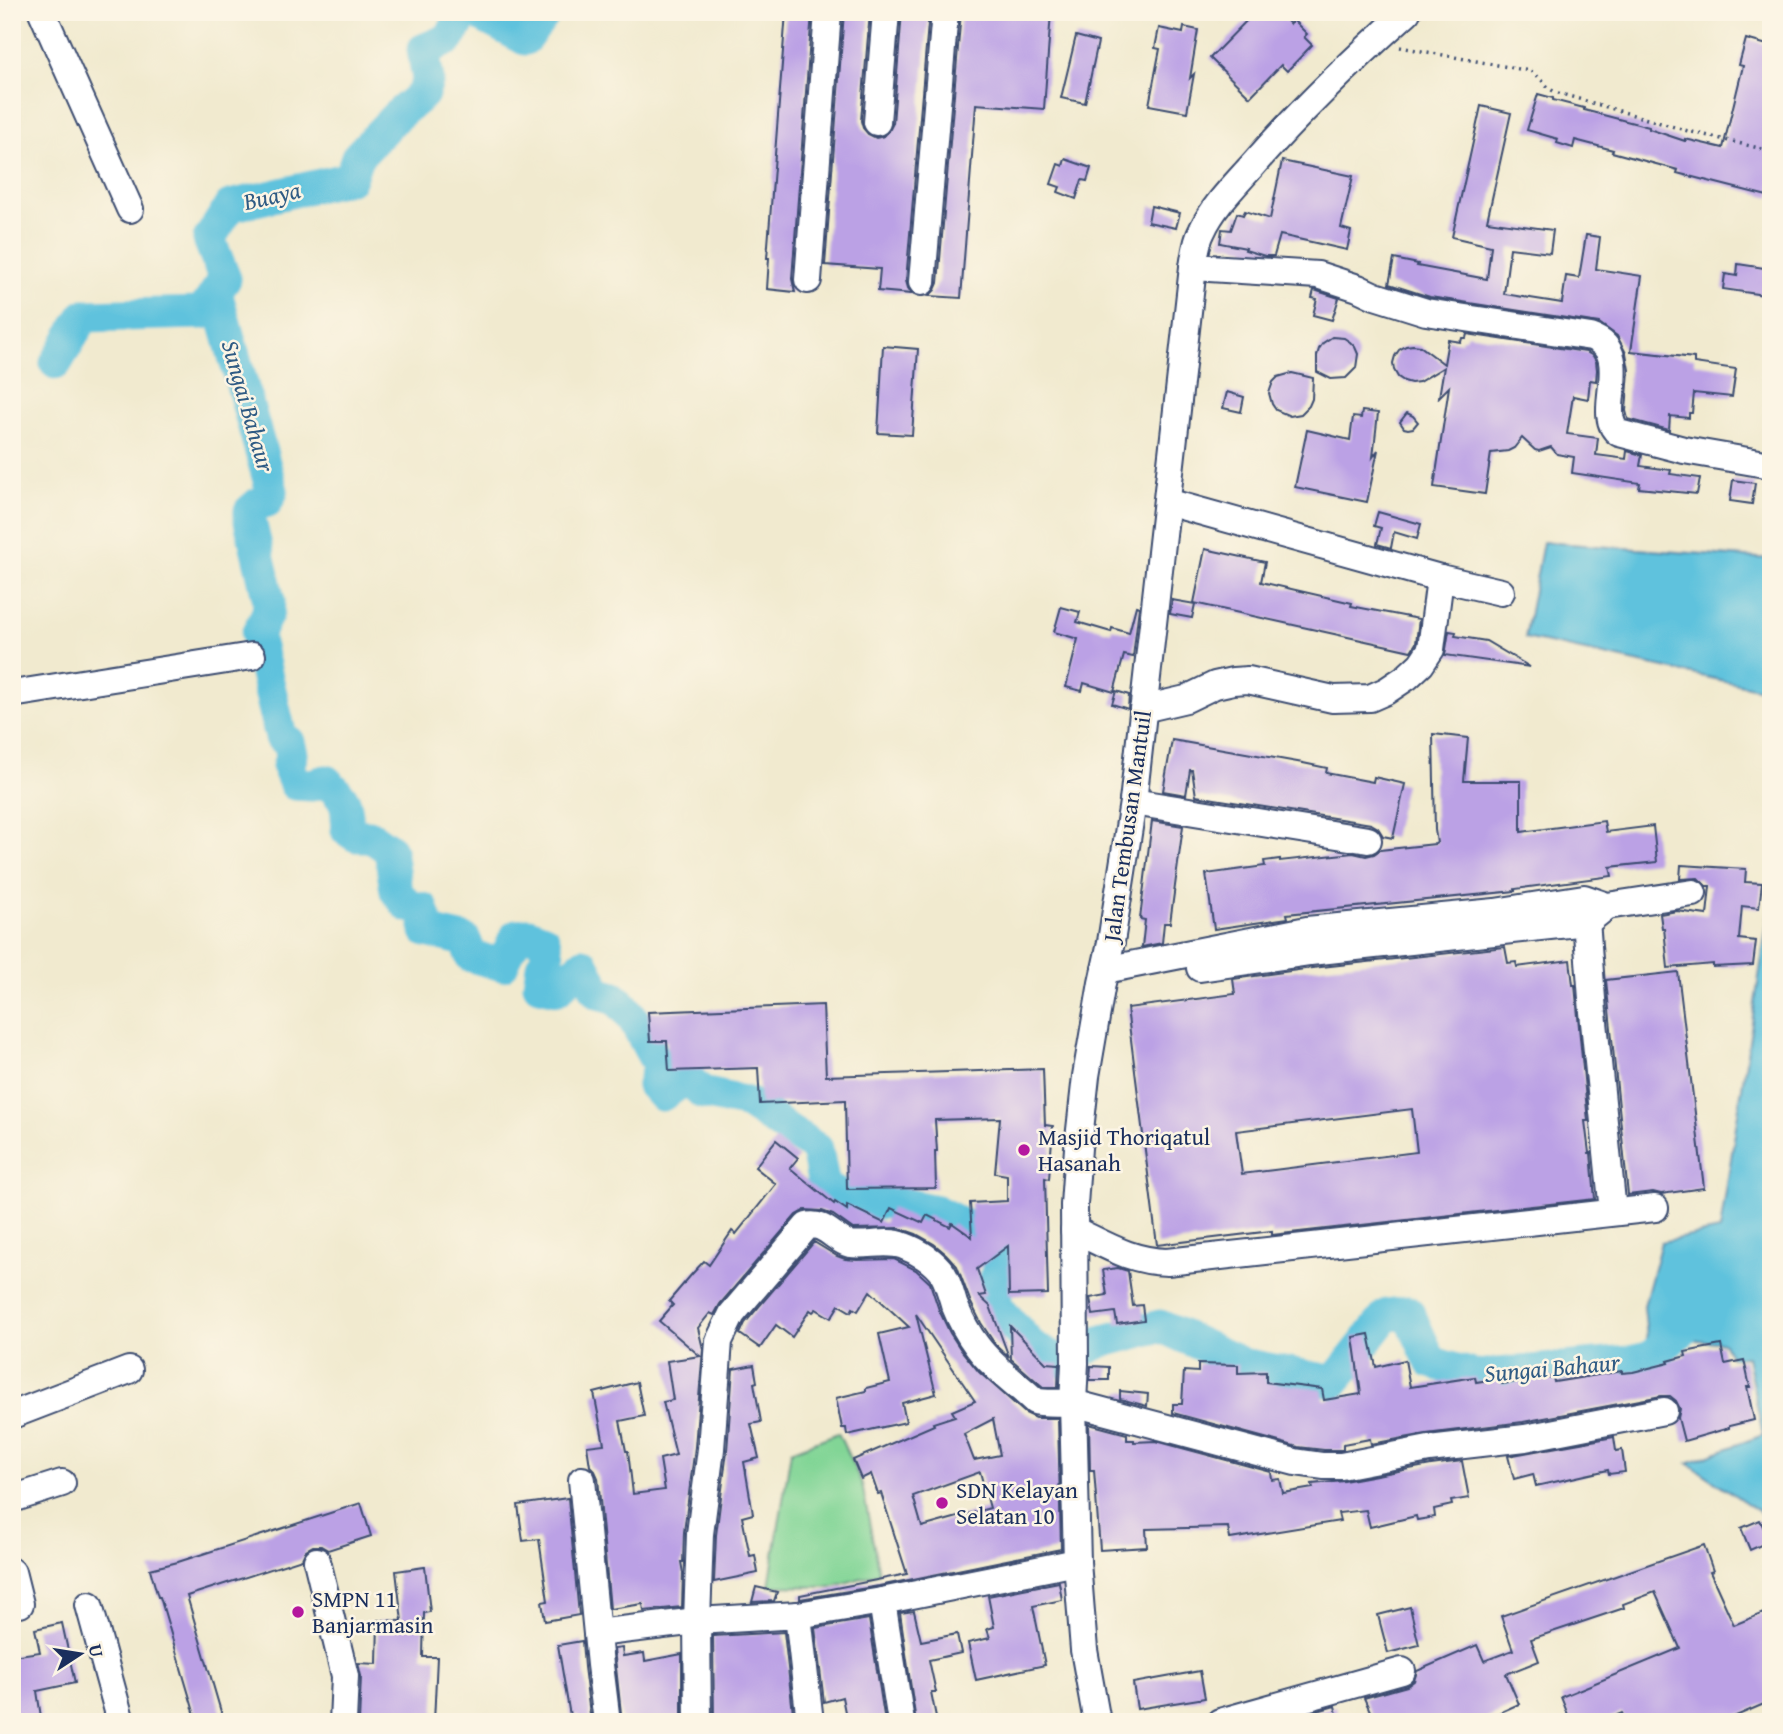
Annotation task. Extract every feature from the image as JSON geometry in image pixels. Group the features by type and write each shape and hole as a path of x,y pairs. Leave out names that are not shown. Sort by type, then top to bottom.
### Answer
{"street":[{"path":"42,12 130,209"},
{"path":"808,280 828,12"},
{"path":"877,122 886,12"},
{"path":"922,282 945,12"},
{"name":"Jalan Tembusan Mantuil","path":"1097,1722 1084,1650 1077,1562 1073,1403 1074,1230 1078,1149 1086,1076 1133,803 1197,244 1202,230 1219,203 1270,144 1407,12"},
{"path":"1193,267 1318,275 1426,312 1600,340 1608,349 1613,363 1610,421 1619,433 1684,450 1771,465"},
{"path":"1167,502 1440,578 1500,592"},
{"path":"1143,709 1186,699 1216,685 1233,681 1248,680 1333,699 1370,698 1386,691 1421,664 1431,649 1440,578"},
{"path":"12,694 252,656"},
{"path":"1133,803 1368,840"},
{"path":"1103,976 1309,941 1495,922 1693,894"},
{"path":"1592,909 1593,1012 1614,1212"},
{"path":"1074,1230 1124,1254 1149,1262 1167,1262 1655,1208"},
{"path":"698,1722 700,1534 719,1342 732,1314 807,1226 814,1224 849,1244 900,1245 915,1251 932,1263 943,1275 965,1328 980,1351 994,1366 1040,1403 1073,1403 1296,1462 1341,1466 1429,1449 1525,1438 1664,1411"},
{"path":"12,1415 129,1370"},
{"path":"582,1480 607,1722"},
{"path":"12,1499 62,1483"},
{"path":"317,1561 345,1676 344,1722"},
{"path":"597,1633 697,1621 798,1615 1077,1562"},
{"path":"12,1572 20,1604"},
{"path":"881,1601 901,1722"},
{"path":"89,1605 121,1722"},
{"path":"798,1615 810,1722"},
{"path":"1220,1722 1402,1671"}],"path":[{"path":"1373,42 1530,71 1555,92 1688,131 1771,151"}],"green space":[{"path":"838,1433 862,1484 879,1573 831,1587 769,1586 791,1451"}],"water":[{"path":"1543,542 1771,559 1771,691 1525,638"},
{"path":"1771,899 1771,1525 1761,1513 1688,1463 1763,1435 1747,1357 1731,1358 1724,1343 1699,1340 1682,1343 1679,1351 1649,1358 1644,1306 1661,1242 1720,1230"}],"building":[{"path":"786,12 812,12 792,279 795,292 767,289 767,258"},
{"path":"844,12 870,12 861,121 868,134 876,138 884,136 893,123 902,12 929,12 906,281 912,294 878,291 880,269 825,265"},
{"path":"961,12 1051,12 1044,109 976,104 961,298 929,296 938,283"},
{"path":"1255,12 1278,12 1290,24 1293,20 1307,34 1304,37 1312,45 1287,71 1281,65 1250,97 1210,58"},
{"path":"1184,27 1198,30 1187,112 1149,105 1160,49 1155,48 1159,28 1183,33"},
{"path":"1076,36 1098,42 1085,103 1061,98"},
{"path":"1746,39 1771,46 1771,133 1766,151 1771,152 1771,197 1677,173 1678,170 1575,140 1573,148 1557,143 1558,139 1527,130 1538,94 1584,110 1649,127 1685,141 1723,148 1743,66 1739,65"},
{"path":"1481,106 1511,113 1487,221 1553,230 1550,253 1510,248 1504,294 1562,303 1566,276 1579,278 1586,235 1600,237 1596,269 1642,276 1631,351 1694,358 1694,363 1736,369 1732,397 1694,393 1689,418 1670,416 1669,430 1628,419 1626,411 1629,370 1626,353 1617,336 1599,323 1430,297 1389,284 1394,259 1487,279 1491,246 1452,237"},
{"path":"1065,159 1091,168 1087,181 1082,180 1076,199 1058,192 1060,187 1051,184 1058,164 1063,166"},
{"path":"1282,161 1353,176 1341,228 1351,231 1347,250 1280,235 1274,256 1265,256 1245,250 1246,248 1220,243 1222,229 1231,230 1237,213 1243,215 1245,211 1270,219"},
{"path":"1151,206 1180,213 1176,228 1148,222"},
{"path":"1738,264 1771,269 1771,296 1723,289 1725,274 1737,276"},
{"path":"1314,290 1339,298 1332,320 1313,315 1317,299 1312,298"},
{"path":"1467,334 1586,352 1593,356 1596,361 1596,381 1590,380 1588,399 1573,396 1567,434 1598,438 1596,455 1626,459 1627,451 1642,455 1640,466 1671,470 1670,474 1700,478 1697,494 1639,488 1640,483 1572,473 1574,457 1557,454 1551,447 1535,450 1522,438 1508,451 1491,453 1485,494 1434,487 1449,387 1439,397 1444,367 1419,382 1411,383 1398,377 1393,363 1399,350 1413,345 1420,346 1444,364 1448,340 1461,342"},
{"path":"1332,337 1344,338 1355,347 1358,354 1356,368 1346,378 1331,379 1317,372 1319,349"},
{"path":"883,346 918,349 912,435 878,433"},
{"path":"1292,373 1313,378 1309,406 1301,414 1290,416 1276,410 1269,393 1278,377"},
{"path":"1227,392 1244,397 1241,412 1223,408"},
{"path":"1362,411 1378,413 1373,457 1378,450 1367,502 1295,487 1307,430 1350,440 1353,417 1361,418"},
{"path":"1407,413 1418,422 1413,428 1404,428 1400,422"},
{"path":"1733,480 1755,483 1752,504 1730,501"},
{"path":"1378,512 1421,524 1417,539 1394,532 1391,548 1377,544 1381,528 1374,526"},
{"path":"1205,549 1265,562 1261,582 1352,603 1351,606 1419,619 1416,643 1411,651 1194,603"},
{"path":"1172,600 1195,604 1192,618 1170,614"},
{"path":"1136,606 1139,607 1133,657 1124,655 1114,692 1084,683 1082,691 1066,687 1078,639 1054,632 1061,607 1080,612 1077,622 1111,632 1112,628 1129,633"},
{"path":"1449,631 1456,632 1455,636 1486,641 1530,667 1445,655"},
{"path":"1116,691 1129,695 1128,709 1112,704"},
{"path":"1433,734 1468,738 1464,781 1521,781 1521,832 1604,821 1606,832 1653,826 1657,862 1610,867 1612,876 1515,891 1287,914 1288,918 1214,929 1206,874 1265,866 1264,861 1353,853 1366,856 1380,850 1437,843"},
{"path":"1172,740 1327,768 1326,773 1373,782 1374,777 1405,784 1393,838 1383,836 1378,828 1371,824 1196,796 1192,770 1186,795 1163,791"},
{"path":"1152,821 1183,826 1170,923 1164,923 1162,943 1142,947 1145,920 1140,919"},
{"path":"1681,865 1746,869 1745,882 1762,883 1759,908 1742,906 1739,939 1756,941 1753,965 1713,967 1713,964 1668,968 1660,914 1677,911 1707,915 1710,886 1706,886 1698,878 1680,879"},
{"path":"1505,947 1508,963 1516,962 1517,967 1570,960 1575,985 1588,1121 1585,1121 1595,1199 1157,1245 1127,1008 1235,994 1233,979","holes":["1412,1109 1417,1152 1242,1174 1236,1131"]},
{"path":"1678,972 1704,1188 1628,1195 1606,980"},
{"path":"823,1005 826,1076 1043,1069 1045,1125 1053,1126 1049,1179 1045,1178 1048,1294 1009,1295 1008,1246 977,1269 986,1295 979,1296 990,1306 1009,1357 995,1344 981,1323 957,1266 934,1244 899,1228 853,1229 822,1211 805,1210 796,1215 720,1304 714,1315 710,1313 698,1328 703,1349 695,1447 681,1562 682,1607 644,1611 643,1604 610,1609 598,1478 590,1466 587,1446 604,1444 594,1393 637,1382 644,1416 620,1421 628,1451 633,1494 665,1490 660,1459 676,1455 663,1402 673,1400 667,1361 700,1356 659,1321 673,1305 669,1301 692,1274 704,1261 709,1265 732,1231 736,1234 776,1184 755,1167 776,1140 798,1158 790,1168 834,1204 835,1202 847,1210 847,1205 884,1223 891,1208 923,1223 927,1215 950,1227 952,1223 972,1237 970,1203 1007,1201 1007,1175 995,1173 1000,1118 935,1120 936,1188 847,1189 845,1100 760,1104 758,1068 669,1071 667,1041 650,1041 648,1012"},
{"path":"814,1242 845,1259 894,1259 916,1270 930,1283 950,1333 979,1372 1025,1413 1036,1418 1058,1418 1061,1549 800,1599 800,1595 907,1574 881,1493 878,1494 871,1474 861,1479 853,1460 934,1425 933,1423 955,1416 952,1411 975,1401 916,1314 936,1394 902,1403 906,1422 847,1435 846,1428 842,1428 836,1398 890,1382 879,1334 909,1327 870,1291 858,1311 853,1308 851,1312 839,1305 831,1318 816,1309 813,1312 810,1310 792,1337 776,1325 760,1348 740,1334 745,1323","holes":["993,1419 1000,1455 974,1460 964,1434","980,1472 990,1508 922,1527 913,1496"]},
{"path":"1118,1268 1128,1271 1133,1306 1142,1305 1144,1320 1117,1324 1115,1312 1093,1315 1090,1298 1107,1295 1103,1270"},
{"path":"1010,1326 1046,1363 1059,1364 1058,1387 1043,1387 1011,1359"},
{"path":"1369,1334 1376,1367 1405,1360 1410,1387 1475,1377 1476,1382 1501,1378 1502,1384 1553,1377 1554,1382 1622,1371 1633,1372 1669,1363 1668,1361 1686,1356 1685,1352 1721,1345 1725,1364 1744,1360 1754,1420 1684,1441 1678,1418 1680,1409 1676,1401 1670,1396 1661,1396 1523,1422 1371,1444 1370,1439 1343,1444 1343,1450 1324,1450 1298,1447 1173,1413 1173,1404 1182,1404 1184,1371 1198,1372 1198,1364 1238,1365 1238,1373 1266,1372 1266,1382 1322,1389 1324,1400 1361,1394 1353,1337"},
{"path":"754,1365 757,1382 754,1383 761,1422 751,1424 759,1458 744,1462 753,1514 742,1517 750,1556 755,1555 758,1573 714,1582 716,1535 727,1451 733,1369"},
{"path":"1091,1366 1109,1367 1109,1380 1090,1380"},
{"path":"1120,1391 1148,1394 1147,1406 1120,1399"},
{"path":"1089,1424 1127,1434 1127,1440 1134,1442 1156,1441 1271,1472 1272,1480 1280,1479 1283,1493 1313,1488 1312,1484 1462,1461 1469,1498 1451,1501 1452,1505 1434,1509 1435,1517 1417,1520 1416,1516 1370,1527 1366,1510 1338,1513 1340,1521 1230,1539 1228,1527 1146,1529 1147,1547 1100,1550 1094,1470 1090,1470"},
{"path":"1614,1437 1616,1451 1622,1450 1625,1472 1609,1474 1608,1470 1536,1486 1533,1474 1514,1479 1508,1456"},
{"path":"568,1498 579,1615 545,1621 542,1602 548,1601 539,1539 523,1541 518,1505"},
{"path":"361,1503 371,1536 328,1550 313,1546 306,1550 302,1559 187,1596 224,1722 197,1722 150,1569"},
{"path":"1760,1520 1770,1541 1750,1550 1741,1528"},
{"path":"1704,1545 1713,1571 1710,1572 1734,1625 1771,1610 1771,1701 1722,1722 1626,1722 1622,1713 1600,1722 1571,1722 1561,1697 1680,1648 1655,1592 1623,1604 1624,1608 1531,1639 1539,1661 1506,1674 1519,1704 1479,1722 1375,1722 1364,1698 1407,1686 1414,1681 1417,1671 1477,1645 1484,1661 1513,1650 1501,1616"},
{"path":"425,1567 430,1612 424,1613 423,1657 437,1657 434,1722 359,1722 361,1676 358,1663 377,1664 378,1620 402,1621 396,1571"},
{"path":"1059,1582 1062,1600 1033,1606 1045,1665 976,1680 968,1643 990,1638 987,1629 994,1627 988,1596"},
{"path":"756,1587 777,1592 774,1601 752,1602"},
{"path":"1410,1607 1419,1645 1388,1653 1378,1615"},
{"path":"914,1611 921,1641 957,1634 961,1653 929,1660 936,1692 931,1692 937,1722 916,1722 900,1613"},
{"path":"869,1619 885,1722 847,1722 842,1697 824,1702 815,1628"},
{"path":"62,1623 75,1683 37,1691 41,1717 30,1718 31,1722 12,1722 12,1656 40,1652 35,1629"},
{"path":"784,1632 794,1722 714,1722 713,1636"},
{"path":"582,1641 591,1722 579,1722 578,1715 570,1716 558,1645"},
{"path":"622,1648 623,1656 644,1653 645,1661 682,1654 682,1722 622,1722 614,1649"},
{"path":"1200,1671 1205,1698 1137,1709 1133,1683"},
{"path":"1335,1706 1339,1722 1279,1722"}],"waterway":[{"name":"Buaya","path":"56,363 84,316 202,313 225,279 209,239 230,206 350,178 357,157 395,117 423,94 428,79 423,50 449,39 465,12"},
{"name":"Buaya","path":"474,12 525,39 546,12"},
{"name":"Sungai Bahaur","path":"216,292 272,491 267,501 250,511 250,521 269,601 268,612 257,635 281,737 289,742 292,754 288,767 295,784 311,785 326,781 344,802 347,830 356,836 370,836 390,850 396,891 408,906 423,909 426,931 465,940 471,956 502,965 517,935 529,934 544,940 548,955 542,966 539,985 557,989 583,964 598,993 614,998 634,1020 659,1065 653,1085 662,1095 687,1078 703,1093 748,1103 817,1149 824,1186 857,1204 893,1202 936,1211 987,1237 997,1246 1001,1257 994,1286 997,1307 1034,1349 1062,1361 1100,1342 1160,1326 1243,1364 1334,1382 1387,1315 1408,1312 1431,1362 1476,1376 1649,1358 1683,1330"}],"place":[{"name":"Masjid Thoriqatul Hasanah","path":"1024,1150"},
{"name":"SDN Kelayan Selatan 10","path":"942,1503"},
{"name":"SMPN 11 Banjarmasin","path":"298,1612"}]}
